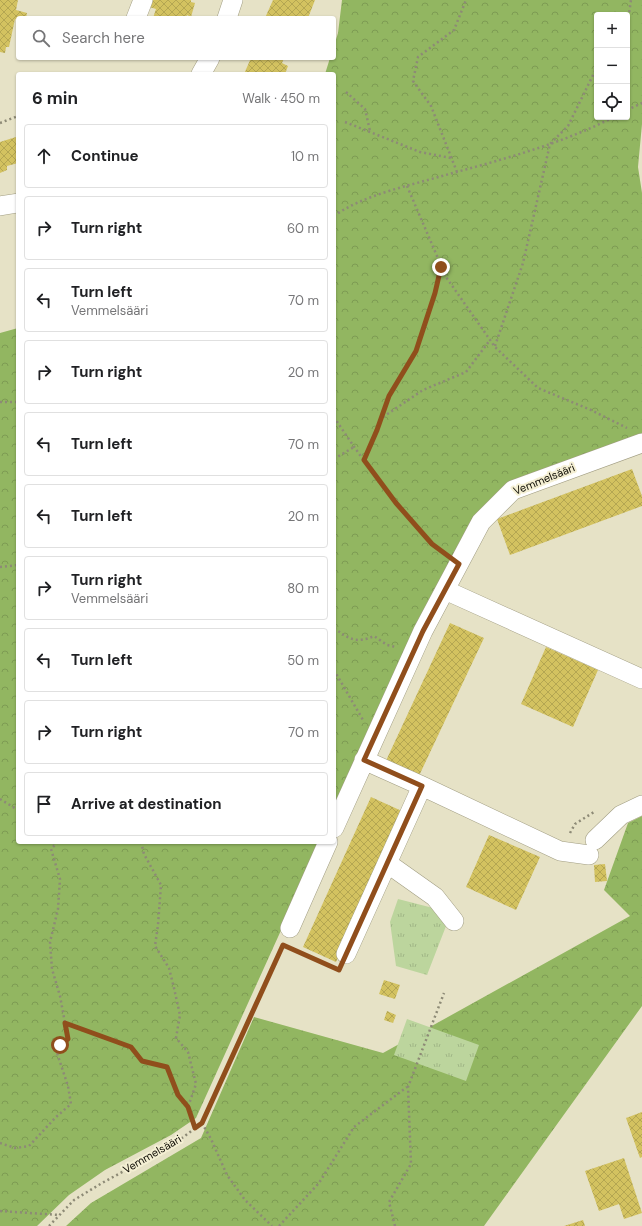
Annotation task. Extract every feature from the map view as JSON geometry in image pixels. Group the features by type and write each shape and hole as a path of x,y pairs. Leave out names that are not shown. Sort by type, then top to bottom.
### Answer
{"street":[{"path":"137,16 143,0"},
{"path":"228,16 233,0"},
{"path":"202,72 209,60"},
{"path":"0,206 16,203"},
{"name":"Vemmelsääri","path":"336,823 414,651 481,522 513,490 642,442"},
{"path":"445,590 642,679"},
{"path":"364,760 560,851 592,848 621,815 642,805"},
{"path":"346,954 422,786"},
{"path":"286,936 327,844"},
{"path":"387,863 435,898 454,921"}],"path":[{"path":"457,172 431,106 413,81 418,57 454,30 466,0"},
{"path":"629,12 631,0"},
{"path":"495,347 523,263 550,144 568,126 594,73"},
{"path":"346,92 365,109 370,132"},
{"path":"630,109 642,103"},
{"path":"0,123 16,117"},
{"path":"336,215 349,206 407,186 520,155 595,127 608,120"},
{"path":"345,122 420,152 451,159"},
{"path":"407,186 446,278 495,347 538,388 629,428"},
{"path":"364,460 389,396 416,351 435,293 441,267"},
{"path":"381,418 423,390 466,372 490,340"},
{"path":"0,402 16,402"},
{"path":"336,420 354,447 396,503 432,544 459,564"},
{"path":"336,458 354,447"},
{"path":"0,567 16,565"},
{"path":"336,629 348,638 363,641 374,636 387,645 414,651"},
{"path":"336,673 364,722"},
{"path":"0,799 16,809"},
{"path":"0,1143 15,1148 30,1146 56,1117 71,1104 68,1086 57,1053 60,1045 68,1039 60,996 52,969 50,942 58,908 60,879 51,849 54,846 52,844"},
{"path":"142,844 144,854 161,885 155,946 169,968 180,1015 176,1038 188,1052 196,1084 188,1107"},
{"path":"286,936 339,970 346,954"},
{"name":"Vemmelsääri","path":"49,1226 74,1200 174,1144 202,1123 286,936"},
{"path":"396,1226 389,1202 411,1164 408,1087 444,993"},
{"path":"65,1023 131,1047 142,1061 167,1067 178,1095 188,1107 195,1128"},
{"path":"279,1226 319,1183 354,1126 408,1087"},
{"path":"202,1123 211,1138 227,1175 245,1200 272,1226"},
{"path":"0,1211 60,1215"}],"green space":[{"path":"342,0 642,0 642,124 638,167 642,193 642,434 511,484 336,810 336,72 326,72 329,60 336,60 336,40"},
{"path":"16,329 16,844 320,844 196,1118 171,1135 105,1170 69,1195 37,1226 0,1226 0,333"},
{"path":"642,816 642,1006 484,1226 66,1226 91,1203 201,1138 254,1017 383,1053 630,916 604,890 628,823"},
{"path":"398,899 437,909 448,921 427,975 396,966 390,922"},
{"path":"407,1019 479,1045 466,1081 394,1055"}],"building":[{"path":"0,0 18,0 16,10 27,13 26,16 16,16 9,47 6,47 5,53 0,52"},
{"path":"148,0 191,0 191,2 195,3 191,16 154,16 156,9 146,6"},
{"path":"273,0 315,0 309,16 266,16"},
{"path":"250,60 283,60 282,63 288,66 286,72 245,72"},
{"path":"16,137 16,164 7,166 7,170 0,173 0,142"},
{"path":"632,469 642,496 642,506 510,555 497,519"},
{"path":"450,623 484,638 417,780 384,765"},
{"path":"546,647 598,670 573,727 521,704"},
{"path":"371,797 404,812 336,962 303,947"},
{"path":"489,835 540,857 516,910 466,887"},
{"path":"605,864 607,881 595,882 594,865"},
{"path":"384,980 400,985 395,999 379,994"},
{"path":"387,1011 396,1015 393,1023 384,1020"},
{"path":"642,1112 642,1157 640,1158 626,1118"},
{"path":"624,1158 642,1213 624,1219 619,1204 599,1211 585,1171"},
{"path":"583,1220 585,1226 564,1226"}],"route":[{"path":"60,1045 68,1039 65,1023 131,1047 142,1061 167,1067 178,1095 188,1107 195,1128 202,1123 219,1082 283,945 339,970 422,786 364,760 423,631 459,564 432,544 396,503 364,460 389,396 416,351 435,293 441,267"}]}
